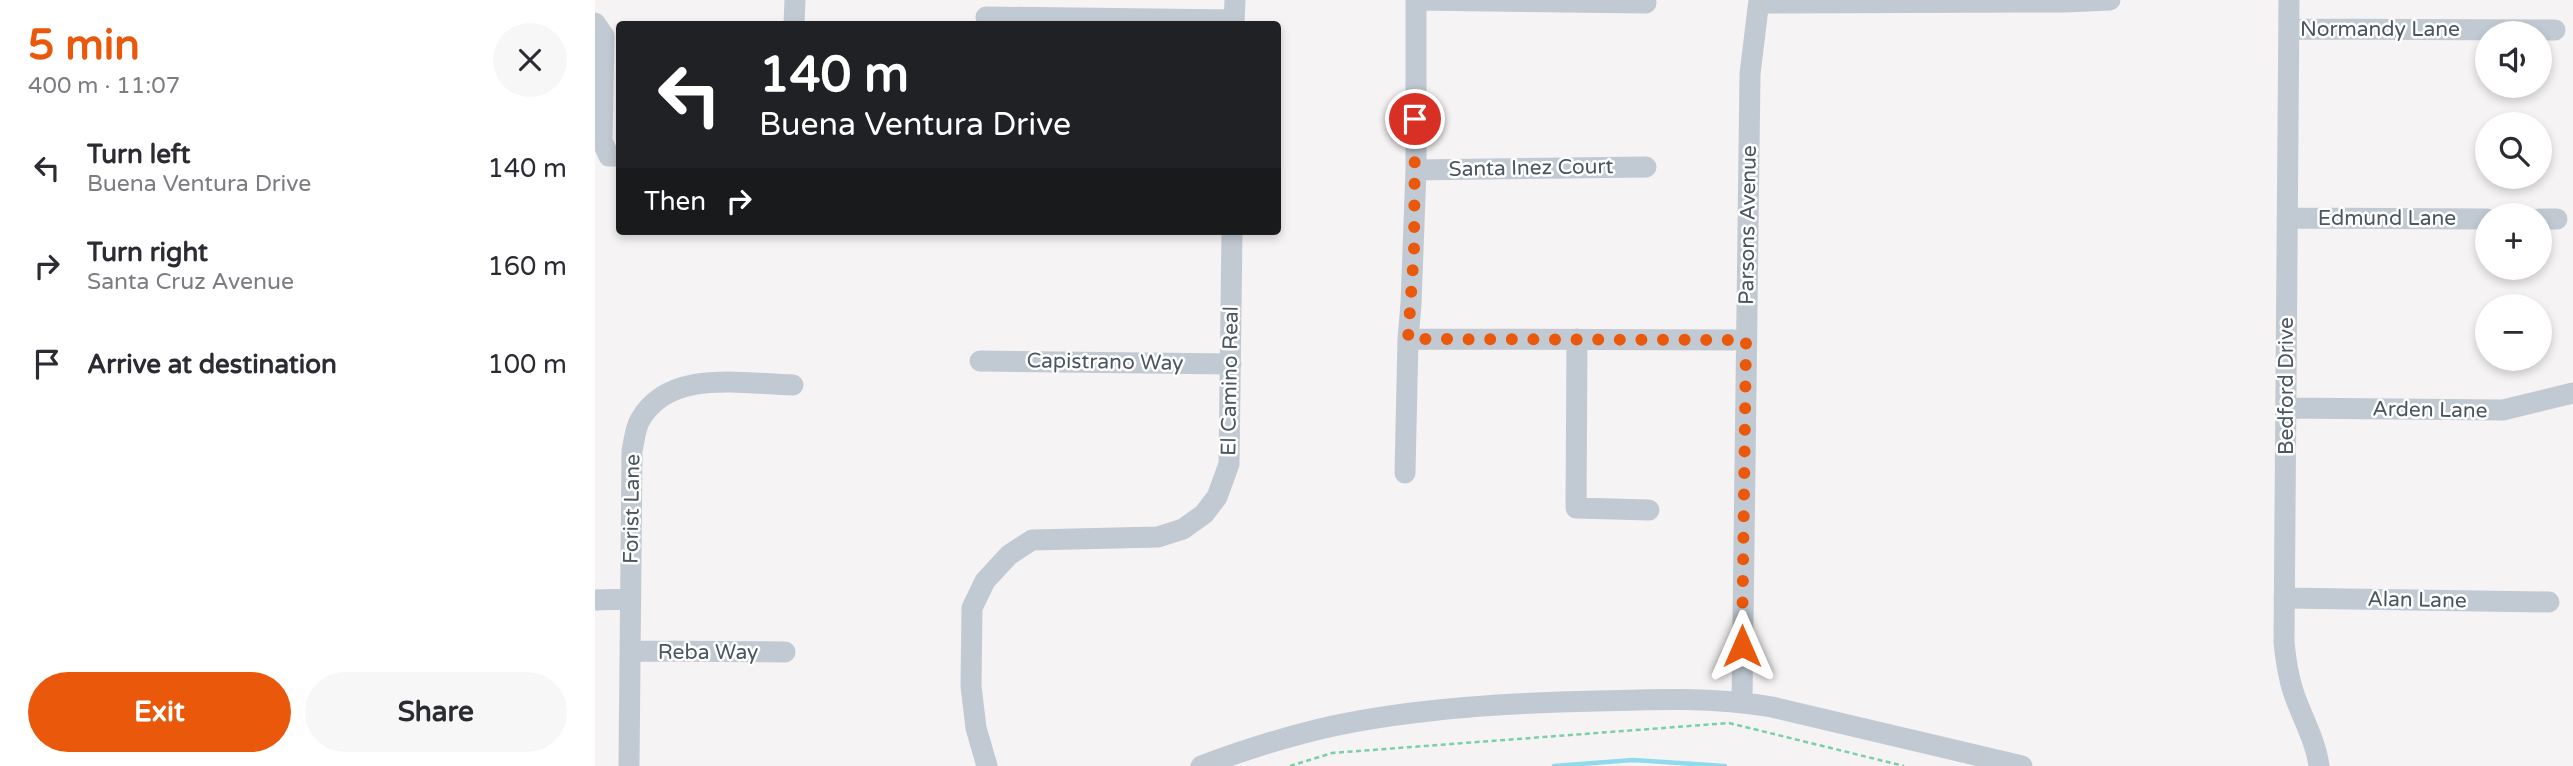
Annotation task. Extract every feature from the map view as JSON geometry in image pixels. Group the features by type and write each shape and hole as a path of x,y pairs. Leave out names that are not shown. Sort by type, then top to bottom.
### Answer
{"street":[{"path":"794,21 795,0"},
{"path":"1405,474 1416,170 1416,0 1646,3"},
{"path":"1759,1 2110,0"},
{"name":"Bedford Drive","path":"2289,0 2284,642 2286,669 2295,700 2313,740 2319,766"},
{"name":"Parsons Avenue","path":"1742,702 1750,74 1759,1"},
{"path":"986,17 1234,15"},
{"path":"595,23 604,36 602,141 609,156 616,156"},
{"name":"Normandy Lane","path":"2289,29 2555,30"},
{"name":"Santa Inez Court","path":"1416,170 1646,167"},
{"name":"Edmund Lane","path":"2287,218 2475,219"},
{"name":"El Camino Real","path":"987,766 976,728 971,686 972,608 985,581 1009,555 1033,540 1158,537 1183,529 1204,514 1217,497 1229,464 1232,235"},
{"path":"1408,339 1746,340"},
{"path":"1577,339 1576,508 1649,509"},
{"name":"Capistrano Way","path":"980,361 1231,364"},
{"name":"Forist Lane","path":"629,766 632,451 639,422 653,402 684,385 793,385"},
{"name":"Arden Lane","path":"2286,408 2503,410 2573,393"},
{"name":"Alan Lane","path":"2284,598 2549,601"},
{"path":"595,600 630,599"},
{"name":"Reba Way","path":"632,651 785,652"},
{"path":"1201,766 1255,746 1332,726 1451,709 1653,699 1742,702 1772,707 2022,766"}],"path":[{"path":"1290,766 1332,753 1729,723 1904,766"}],"waterway":[{"path":"1554,766 1633,760 1725,766"}],"route":[{"path":"1415,119 1414,251 1408,339 1746,340 1742,646"}]}
